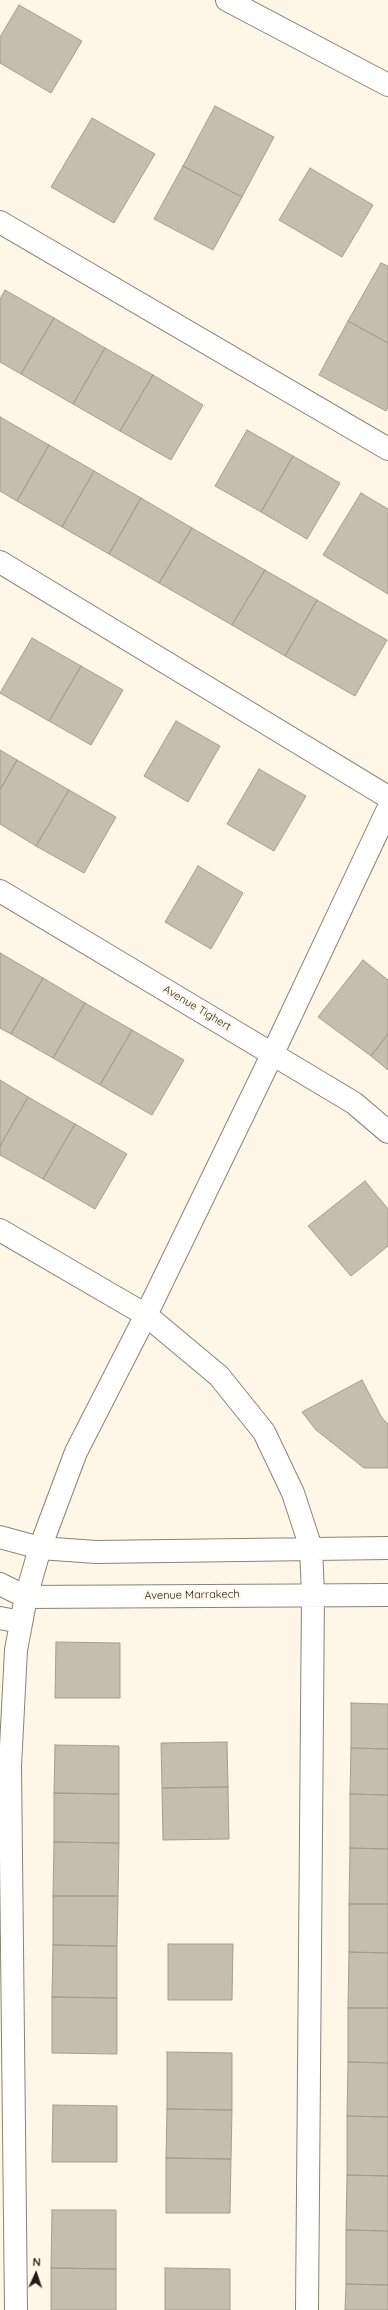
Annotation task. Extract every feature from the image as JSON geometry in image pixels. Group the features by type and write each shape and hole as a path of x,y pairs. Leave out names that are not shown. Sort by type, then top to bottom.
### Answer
{"street":[{"path":"227,0 388,85"},
{"path":"0,222 388,449"},
{"path":"0,562 388,797"},
{"path":"16,2310 10,1766 16,1650 26,1597 40,1548 76,1452 146,1315 273,1053 388,809"},
{"name":"Avenue Tighert","path":"0,891 273,1053 354,1103 388,1132"},
{"path":"0,1230 146,1315 218,1376 264,1432 293,1493 311,1548 313,1594 307,2310"},
{"path":"0,1537 40,1548 96,1552 388,1548"},
{"name":"Avenue Marrakech","path":"0,1584 26,1597 313,1594 388,1595"},
{"path":"0,1618 21,1622"}],"building":[{"path":"19,5 82,41 51,93 0,63 0,37"},
{"path":"215,106 274,137 242,197 183,166"},
{"path":"92,118 155,154 114,223 51,187"},
{"path":"183,166 242,197 213,250 154,219"},
{"path":"310,168 373,205 342,257 279,220"},
{"path":"381,263 388,266 388,343 348,321"},
{"path":"5,290 54,318 21,374 0,362 0,299"},
{"path":"54,318 105,348 73,404 21,374"},
{"path":"348,321 388,343 388,407 386,411 319,375"},
{"path":"105,348 153,375 120,431 73,404"},
{"path":"153,375 203,405 171,460 120,431"},
{"path":"0,417 49,445 17,501 0,491"},
{"path":"247,430 293,456 261,512 215,486"},
{"path":"49,445 94,471 62,527 17,501"},
{"path":"293,456 340,483 307,539 261,512"},
{"path":"94,471 141,498 109,554 62,527"},
{"path":"361,493 388,509 388,594 323,555"},
{"path":"141,498 192,528 159,583 109,554"},
{"path":"192,528 265,570 232,625 159,583"},
{"path":"265,570 317,600 285,656 232,625"},
{"path":"317,600 387,640 355,696 285,656"},
{"path":"32,638 81,666 49,721 0,693"},
{"path":"81,666 123,690 91,745 49,721"},
{"path":"176,721 220,746 188,802 144,776"},
{"path":"0,750 17,760 0,790"},
{"path":"17,760 69,790 36,846 0,824 0,790"},
{"path":"259,769 306,796 274,851 227,824"},
{"path":"69,790 116,817 84,873 36,846"},
{"path":"198,866 243,893 211,949 165,922"},
{"path":"0,953 43,978 11,1034 0,1028"},
{"path":"363,960 388,980 388,1034 371,1056 318,1017"},
{"path":"43,978 85,1003 53,1058 11,1034"},
{"path":"85,1003 132,1030 100,1085 53,1058"},
{"path":"132,1030 184,1060 152,1115 100,1085"},
{"path":"388,1034 388,1070 371,1056"},
{"path":"0,1080 28,1097 0,1146"},
{"path":"28,1097 75,1124 43,1179 0,1155 0,1146"},
{"path":"75,1124 127,1154 95,1209 43,1179"},
{"path":"365,1181 388,1209 388,1246 351,1276 308,1226"},
{"path":"362,1380 382,1418 388,1424 388,1468 364,1468 316,1430 302,1412"},
{"path":"56,1642 120,1643 120,1698 55,1698"},
{"path":"351,1703 388,1704 388,1749 351,1748"},
{"path":"227,1742 228,1787 162,1788 161,1743"},
{"path":"55,1745 119,1746 119,1794 54,1793"},
{"path":"351,1748 388,1749 388,1795 350,1794"},
{"path":"228,1787 229,1839 163,1840 162,1788"},
{"path":"54,1793 119,1794 119,1843 54,1842"},
{"path":"350,1794 388,1795 388,1849 350,1848"},
{"path":"54,1842 119,1843 118,1896 53,1896"},
{"path":"350,1848 388,1849 388,1904 349,1904"},
{"path":"53,1896 118,1896 117,1946 53,1945"},
{"path":"349,1904 388,1904 388,1953 349,1952"},
{"path":"168,1944 233,1944 232,2000 168,2000"},
{"path":"53,1945 117,1946 117,1998 52,1997"},
{"path":"349,1952 388,1953 388,2008 348,2008"},
{"path":"52,1997 117,1998 117,2054 52,2053"},
{"path":"348,2008 388,2008 388,2063 348,2062"},
{"path":"167,2052 232,2053 232,2110 167,2109"},
{"path":"348,2062 388,2063 388,2117 347,2116"},
{"path":"53,2105 117,2106 117,2162 52,2162"},
{"path":"167,2109 232,2110 231,2159 166,2158"},
{"path":"347,2116 388,2117 388,2176 347,2175"},
{"path":"166,2158 231,2159 230,2213 166,2213"},
{"path":"347,2175 388,2176 388,2231 346,2230"},
{"path":"52,2210 116,2210 116,2269 51,2268"},
{"path":"346,2230 388,2231 388,2285 346,2284"},
{"path":"51,2268 116,2269 116,2310 51,2310"},
{"path":"165,2268 230,2269 230,2310 165,2310"},
{"path":"346,2284 388,2285 388,2310 345,2310"}]}
